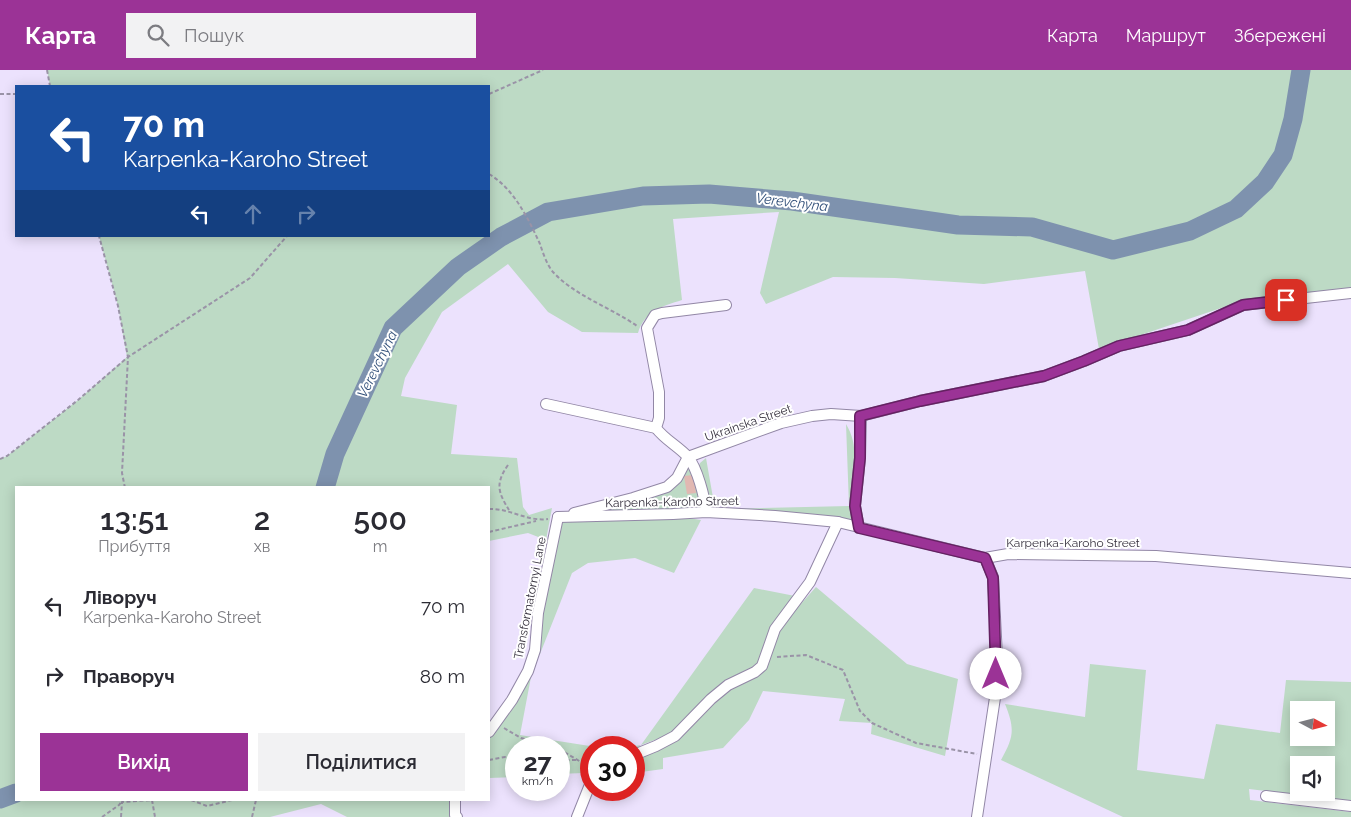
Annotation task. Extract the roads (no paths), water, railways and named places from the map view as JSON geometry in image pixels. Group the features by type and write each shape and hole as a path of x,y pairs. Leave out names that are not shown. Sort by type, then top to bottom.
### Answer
{"street":[{"name":"Ukrainska Street","path":"688,457 781,423 831,414 860,416 920,401 1044,376 1119,346 1188,330 1243,305 1351,293"},
{"path":"656,428 659,418 659,392 647,328 655,315 726,305"},
{"path":"546,404 656,428 663,437 688,457 695,470 706,512"},
{"path":"859,528 855,506 860,458 860,416"},
{"path":"558,517 633,498 667,487 677,478 688,457"},
{"name":"Karpenka-Karoho Street","path":"558,517 706,512 775,516 838,522 985,558 1008,554 1156,556 1351,573"},
{"name":"Transformatornyi Lane","path":"490,731 512,700 528,671 535,650 538,613 558,517"},
{"path":"645,750 675,736 711,699 728,685 755,672 762,666 775,629 810,582 838,522"},
{"path":"977,817 996,691 997,657 993,578 985,558"},
{"path":"1266,796 1351,806"},
{"path":"455,801 456,816"},
{"path":"577,817 583,801"}],"waterway":[{"name":"Verevchyna","path":"326,486 335,454 393,328 458,267 501,237 548,212 643,196 709,194 792,201 958,225 1032,227 1113,250 1190,231 1236,209 1265,182 1283,155 1293,119 1301,70"},
{"name":"Verevchyna","path":"0,799 15,793"}]}
